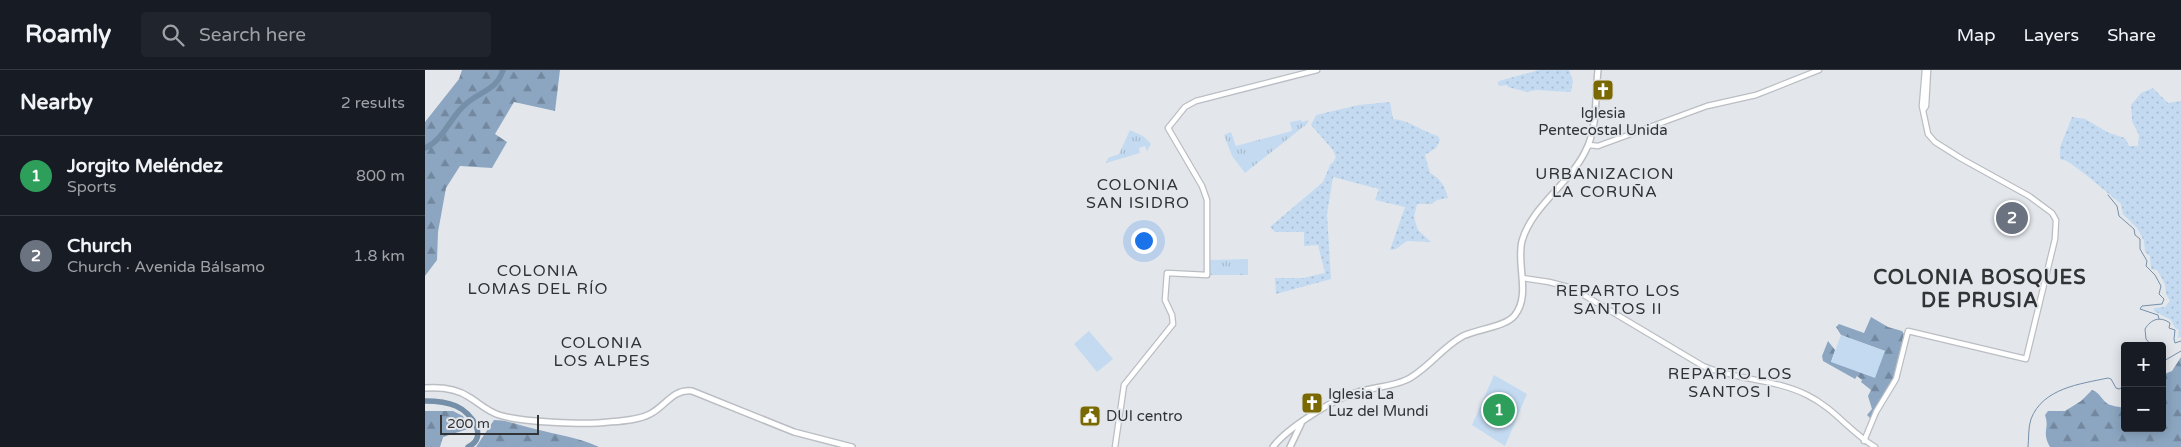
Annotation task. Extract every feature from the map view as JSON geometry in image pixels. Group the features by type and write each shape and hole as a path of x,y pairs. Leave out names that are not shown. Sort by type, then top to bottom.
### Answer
{"main road":[{"path":"1273,447 1285,434 1348,395 1407,380 1455,341 1472,332 1513,318 1519,308 1523,278 1521,251 1527,228 1574,170 1589,145 1593,127 1598,70"},
{"path":"425,388 443,388 460,392 487,410 508,417 590,423 619,421 646,416 655,411 670,397 684,391 697,392 794,432 852,447"},
{"path":"1290,447 1301,424"},
{"path":"1285,434 1291,434 1294,439"}],"street":[{"path":"1115,447 1124,385 1173,324 1173,315 1165,300 1167,273 1207,275 1207,200 1202,186 1168,128 1185,107 1196,101 1317,70"},
{"path":"1589,145 1597,146 1707,106 1756,94 1819,70"},
{"path":"1864,441 1876,412 1896,379 1907,331 2026,359 2055,239 2056,220 2052,213 2029,196 1975,168 1935,142 1927,131 1924,109 1926,106 1926,70"},
{"path":"1523,278 1572,288 1703,366 1719,372 1780,385 1806,394 1833,411 1864,441 1875,447"}],"green space":[{"path":"462,70 560,70 555,111 514,102 495,134 507,142 492,168 460,166 446,188 438,232 437,260 425,276 425,122 459,79"},
{"path":"1539,70 1569,70 1573,81 1571,92 1536,90 1527,92 1508,87 1507,85 1499,86 1498,84 1499,81"},
{"path":"2153,88 2168,103 2181,101 2181,337 2178,338 2179,330 2175,328 2171,320 2154,311 2154,308 2165,307 2170,301 2166,294 2165,284 2157,270 2151,269 2150,256 2145,252 2144,241 2137,228 2123,214 2121,204 2085,174 2067,161 2060,159 2060,147 2072,117 2085,119 2109,133 2125,138 2129,146 2138,146 2139,135 2132,121 2131,105 2141,93"},
{"path":"1390,102 1393,119 1411,124 1438,136 1440,140 1436,148 1425,155 1430,173 1442,183 1448,198 1437,200 1432,204 1417,204 1414,217 1418,230 1431,242 1407,241 1396,249 1390,250 1405,207 1375,200 1379,189 1333,177 1327,214 1331,279 1276,294 1275,278 1303,278 1325,273 1318,245 1304,246 1304,232 1275,232 1270,227 1323,182 1331,163 1336,157 1333,150 1311,125 1316,115 1359,105"},
{"path":"1301,120 1302,122 1308,120 1308,123 1245,173 1232,156 1224,135 1231,132 1236,146 1292,131 1290,122"},
{"path":"1130,130 1143,136 1151,144 1147,151 1145,146 1139,148 1140,153 1106,163 1108,158 1119,154"},
{"path":"1248,259 1248,275 1210,275 1210,260"},
{"path":"1871,317 1888,327 1902,331 1904,334 1893,379 1870,418 1867,415 1872,409 1868,396 1871,390 1857,376 1855,379 1823,361 1822,356 1828,341 1835,350 1831,362 1885,351 1841,335 1836,327 1839,324 1864,333"},
{"path":"1089,331 1113,359 1097,372 1074,344"},
{"path":"1841,335 1885,351 1875,378 1831,362"},
{"path":"2181,357 2181,447 2050,447 2047,442 2045,415 2048,411 2065,411 2081,401 2092,390 2108,404 2121,407 2121,432 2166,432 2166,373 2172,371"},
{"path":"1494,375 1527,394 1505,446 1472,425"},
{"path":"425,411 453,411 463,416 468,429 443,437 440,447 425,447"},
{"path":"494,420 510,422 575,438 599,447 476,447"}],"waterway":[{"path":"425,148 438,139 461,108 493,86 503,70"},
{"path":"2108,195 2117,206 2119,216 2134,229 2135,235 2140,239 2140,249 2147,261 2146,266 2155,275 2161,286 2159,294 2164,299 2162,304 2142,306 2140,309 2158,315 2159,319"},
{"path":"2149,342 2146,339 2145,329 2150,323 2159,319 2170,323 2169,328 2175,330 2175,343 2181,341"},
{"path":"2166,360 2181,351"},
{"path":"2028,447 2031,419 2044,400 2053,394 2074,385 2108,378 2111,379 2116,388 2123,387"},
{"path":"425,401 452,405 468,414 478,431 474,443 468,447"}],"place":[{"name":"Iglesia Pentecostal Unida","path":"1603,90"},
{"name":"Church","path":"2012,218"},
{"name":"Iglesia La Luz del Mundi","path":"1312,403"},
{"name":"Jorgito Meléndez","path":"1499,410"},
{"name":"DUI centro","path":"1090,416"}],"district":[{"name":"URBANIZACION LA CORUÑA","path":"1605,183"},
{"name":"COLONIA SAN ISIDRO","path":"1138,194"},
{"name":"COLONIA LOMAS DEL RÍO","path":"538,280"},
{"name":"COLONIA BOSQUES DE PRUSIA","path":"1980,290"},
{"name":"REPARTO LOS SANTOS II","path":"1618,300"},
{"name":"COLONIA LOS ALPES","path":"602,352"},
{"name":"REPARTO LOS SANTOS I","path":"1730,383"}]}
